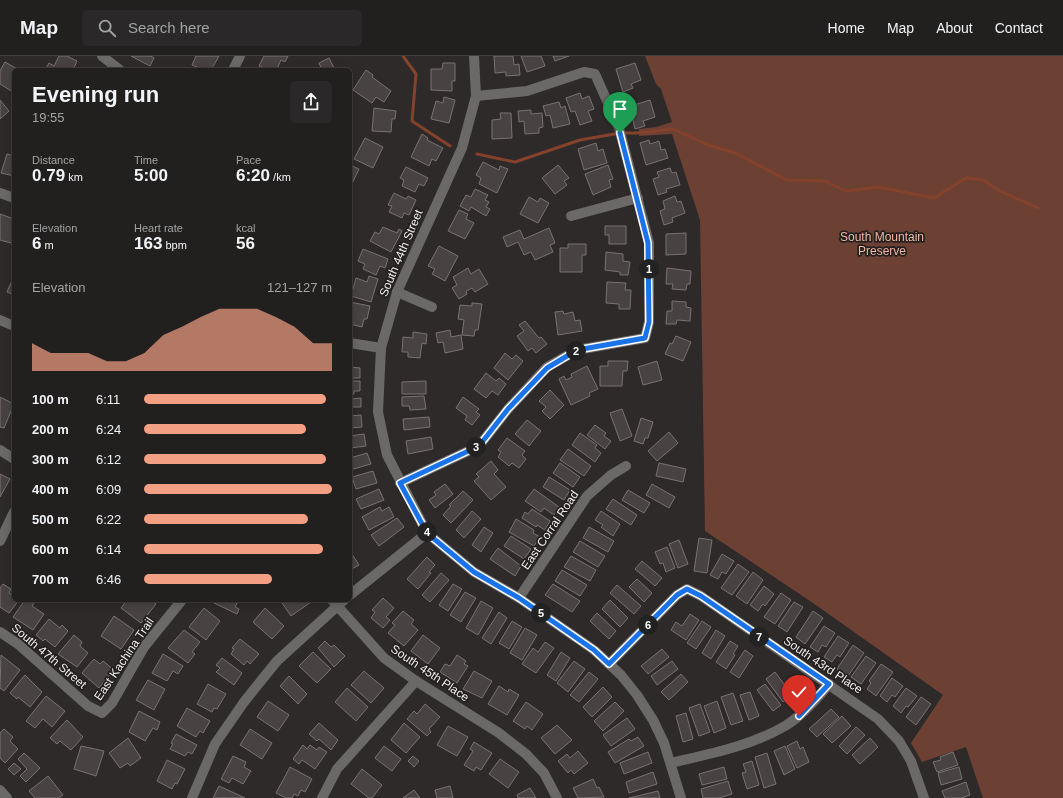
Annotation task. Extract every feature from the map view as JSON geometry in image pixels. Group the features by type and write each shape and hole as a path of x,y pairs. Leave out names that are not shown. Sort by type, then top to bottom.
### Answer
{"street":[{"path":"234,68 240,56"},
{"name":"South 44th Street","path":"474,56 476,96 462,148 397,292 381,348 378,412 387,454 400,483 427,533 474,572 519,598 594,650 637,695 653,720 671,763 681,798"},
{"path":"105,61 117,68"},
{"path":"400,483 479,446 508,409 547,368 577,350 645,338 649,322 648,243 638,198 619,128 595,74 584,72 527,91 476,96"},
{"path":"0,193 12,197"},
{"path":"571,216 638,198"},
{"path":"397,292 432,307"},
{"path":"0,320 12,325"},
{"path":"352,343 381,348"},
{"path":"0,450 12,457"},
{"name":"East Corral Road","path":"519,598 587,496 611,475 626,466"},
{"path":"0,541 12,520"},
{"path":"352,593 427,533"},
{"name":"South 43rd Place","path":"609,664 677,595 687,589 701,596 878,719 900,741 911,761 924,798"},
{"name":"East Kachina Trail","path":"102,713 112,703 144,647 180,602"},
{"path":"192,798 215,744 244,702 277,661 334,603"},
{"name":"South 45th Place","path":"334,603 384,658 416,681 499,733 526,754 544,773 557,798"},
{"name":"South 47th Street","path":"0,632 18,644 88,706 102,713"},
{"path":"322,798 337,769 416,681"},
{"path":"671,763 732,747 784,726 799,716 829,684"},
{"path":"0,790 6,798"}],"green space":[{"name":"South Mountain Preserve","path":"645,56 1063,56 1063,798 983,798 966,747 922,762 911,743 943,695 813,603 705,531 700,220 672,134 639,136 639,129 656,127 672,122 661,89 656,84"}],"building":[{"path":"59,56 67,56 77,61 74,68 46,68 49,63 54,66"},
{"path":"131,56 151,56 154,58 150,66"},
{"path":"196,56 219,56 212,68 199,68 192,65"},
{"path":"264,56 288,56 285,62 281,60 277,68 264,68 259,66"},
{"path":"494,56 513,56 514,65 519,64 520,75 506,76 506,72 495,73"},
{"path":"521,56 541,56 545,66 527,72"},
{"path":"553,56 569,56 555,61"},
{"path":"329,58 334,68 321,68 319,63"},
{"path":"5,62 16,68 12,68 12,91 0,84 0,71"},
{"path":"443,63 455,63 455,81 452,81 452,91 431,90 431,69 442,69"},
{"path":"635,63 641,80 631,84 633,88 623,92 616,69"},
{"path":"366,70 373,75 372,77 391,91 384,102 376,97 372,103 353,90"},
{"path":"580,93 582,99 589,96 594,109 588,111 592,121 580,125 575,111 571,112 566,98"},
{"path":"444,97 455,100 449,123 431,119 436,101 443,103"},
{"path":"0,100 9,111 0,119"},
{"path":"650,100 655,117 643,121 645,126 635,129 632,116 637,114 634,105"},
{"path":"559,102 561,108 565,106 570,124 553,128 550,115 546,116 543,106"},
{"path":"374,108 396,111 395,119 392,119 391,132 372,131"},
{"path":"531,110 531,114 542,113 543,127 539,128 539,133 525,134 524,121 519,122 518,111"},
{"path":"500,113 511,113 512,138 492,139 492,120 501,119"},
{"path":"422,134 428,138 427,140 443,148 436,161 432,159 429,166 411,157"},
{"path":"365,138 383,147 373,168 354,159"},
{"path":"649,140 650,144 659,141 661,150 665,149 668,158 646,165 640,143"},
{"path":"596,143 598,151 603,149 607,163 584,170 578,149"},
{"path":"7,154 12,155 12,176 1,173"},
{"path":"483,162 499,170 500,166 508,169 497,193 479,184 481,178 476,175"},
{"path":"558,165 569,178 564,181 567,185 555,194 542,178"},
{"path":"608,165 613,179 609,180 611,187 593,195 585,174"},
{"path":"352,166 359,169 352,184"},
{"path":"406,167 428,178 424,186 419,184 415,192 402,186 404,180 400,178"},
{"path":"670,168 672,173 676,172 680,185 666,189 667,192 658,195 653,179 659,177 657,172"},
{"path":"475,189 488,195 485,200 489,202 486,207 490,209 486,216 471,207 469,211 460,206 466,195 471,197"},
{"path":"394,193 406,199 408,196 416,200 409,215 404,213 402,218 389,212 392,206 388,205"},
{"path":"675,196 677,202 681,201 685,213 672,218 673,222 664,225 660,211 665,209 663,201"},
{"path":"529,197 538,202 540,198 549,203 538,223 520,214"},
{"path":"459,210 468,214 466,219 474,223 465,239 448,231"},
{"path":"0,214 12,218 12,240 11,243 0,240"},
{"path":"605,226 626,226 626,244 609,244 609,235 605,235"},
{"path":"383,227 397,233 399,229 402,231 391,252 370,241 375,232 379,234"},
{"path":"549,228 555,243 550,245 553,252 535,260 531,252 524,255 518,242 507,247 503,237 520,230 524,239"},
{"path":"686,233 686,254 666,255 666,234"},
{"path":"568,244 586,244 586,255 582,255 582,272 560,272 560,248 568,248"},
{"path":"439,246 458,256 445,281 432,274 435,269 428,266"},
{"path":"363,249 388,259 385,268 380,266 376,275 363,269 365,264 358,261"},
{"path":"606,252 623,254 623,261 630,262 628,275 620,275 620,272 605,270"},
{"path":"468,268 471,274 479,269 488,284 475,292 472,288 466,291 467,294 459,299 452,288 457,285 453,277"},
{"path":"667,268 691,271 690,284 687,284 686,290 672,289 673,284 666,284"},
{"path":"369,276 378,279 371,302 352,296 356,278 367,282"},
{"path":"12,281 12,294 7,292"},
{"path":"607,282 626,283 625,290 631,290 630,309 619,309 619,304 606,303"},
{"path":"672,301 686,302 686,307 691,308 690,321 677,320 676,324 666,324 667,311 672,311"},
{"path":"352,302 370,306 367,319 364,319 362,327 352,324"},
{"path":"472,303 482,304 478,330 475,330 474,336 462,335 464,320 458,319 460,305 472,306"},
{"path":"563,311 564,314 573,312 575,321 580,320 582,331 558,335 555,312"},
{"path":"525,321 539,338 541,337 547,344 536,353 532,348 528,351 517,336 524,331 519,325"},
{"path":"450,330 451,337 461,335 463,349 445,353 443,342 438,343 436,333"},
{"path":"413,332 427,334 426,344 422,343 420,358 408,357 408,352 402,352 403,337 413,338"},
{"path":"676,336 691,342 683,361 665,354 670,343 672,344"},
{"path":"505,353 512,359 516,355 523,361 508,380 494,368"},
{"path":"608,361 628,361 627,371 623,371 622,386 600,386 600,366 608,366"},
{"path":"657,361 662,380 643,385 638,367"},
{"path":"587,366 598,389 589,393 590,396 571,405 559,379 564,376 566,380 572,377 571,374"},
{"path":"352,367 360,368 360,378 352,378"},
{"path":"486,373 496,381 499,378 506,384 498,395 492,391 486,398 474,389"},
{"path":"352,381 360,381 360,391 354,391 354,394 352,394"},
{"path":"426,381 426,394 402,394 402,382"},
{"path":"550,390 564,405 550,419 542,411 546,407 539,401"},
{"path":"424,396 426,409 410,410 409,406 402,406 402,397"},
{"path":"0,397 12,403 12,409 4,428 0,427"},
{"path":"463,397 479,409 476,412 480,415 472,425 465,420 467,416 456,408"},
{"path":"361,398 361,407 352,407 352,399"},
{"path":"622,409 632,436 620,441 610,413"},
{"path":"361,415 362,427 352,428 352,416"},
{"path":"429,417 430,427 404,430 403,419"},
{"path":"641,418 653,422 648,438 645,438 643,444 634,441"},
{"path":"527,420 541,431 529,446 515,434"},
{"path":"595,425 606,433 604,436 611,441 605,449 587,435"},
{"path":"669,432 678,443 657,461 648,451"},
{"path":"580,433 597,445 595,448 601,453 595,462 572,445"},
{"path":"364,434 366,446 352,448 352,436"},
{"path":"431,437 433,449 408,454 406,441"},
{"path":"507,438 525,451 522,455 526,459 519,468 512,463 509,466 498,457 501,452 498,450"},
{"path":"568,449 591,466 584,476 560,460"},
{"path":"367,453 371,464 352,469 352,457"},
{"path":"491,461 498,470 494,474 506,487 491,500 474,481 479,477 476,474"},
{"path":"560,463 580,477 573,487 553,473"},
{"path":"659,463 686,469 683,482 656,476"},
{"path":"373,471 377,483 356,489 352,477"},
{"path":"0,474 10,479 0,497"},
{"path":"549,477 570,490 564,500 543,487"},
{"path":"445,484 453,494 435,508 429,500 436,495 434,492"},
{"path":"652,484 675,497 669,508 646,495"},
{"path":"379,489 384,500 361,509 356,499"},
{"path":"534,489 559,507 554,515 544,508 541,512 525,501"},
{"path":"628,490 650,503 644,513 622,500"},
{"path":"463,491 473,500 451,523 443,515 451,506 449,505"},
{"path":"613,499 637,515 631,525 606,509"},
{"path":"380,507 382,511 389,507 394,517 369,530 362,517"},
{"path":"532,509 550,521 545,530 537,525 536,527 522,518 525,512 528,514"},
{"path":"472,511 481,519 464,538 456,530"},
{"path":"601,511 620,524 613,536 601,527 603,525 595,520"},
{"path":"397,518 404,527 379,546 371,535"},
{"path":"516,519 534,530 533,533 540,537 534,546 509,532"},
{"path":"484,527 493,533 481,552 472,545"},
{"path":"589,527 614,541 608,552 583,538"},
{"path":"511,536 531,549 524,559 504,546"},
{"path":"699,538 712,540 707,573 694,571"},
{"path":"679,540 688,564 678,568 669,544"},
{"path":"580,541 605,556 598,567 573,552"},
{"path":"667,547 675,568 666,572 663,563 660,564 655,552"},
{"path":"498,548 521,566 515,576 490,559"},
{"path":"352,554 359,565 352,569"},
{"path":"722,554 734,561 726,574 722,572 718,579 710,575"},
{"path":"571,556 596,570 590,581 564,567"},
{"path":"427,557 435,565 429,572 431,573 418,589 407,579"},
{"path":"642,561 662,578 655,586 635,569"},
{"path":"738,564 749,572 732,595 721,588"},
{"path":"562,570 587,585 580,596 555,581"},
{"path":"753,572 763,580 747,604 736,596"},
{"path":"441,573 449,580 430,602 422,595"},
{"path":"637,579 652,593 644,602 629,587"},
{"path":"3,584 11,589 9,593 12,595 12,602 17,602 9,613 0,607 0,588"},
{"path":"453,584 462,589 448,611 439,605"},
{"path":"553,584 580,601 572,612 545,595"},
{"path":"617,585 641,606 634,614 610,593"},
{"path":"764,586 774,594 765,606 763,604 758,611 750,605"},
{"path":"465,592 476,598 461,622 450,615"},
{"path":"781,593 791,600 775,624 764,617"},
{"path":"383,598 394,608 386,617 390,620 383,628 371,618 375,612 372,610"},
{"path":"610,600 628,618 620,627 602,609"},
{"path":"481,601 493,608 478,635 466,628"},
{"path":"24,602 33,602 34,603 32,606 44,614 33,630 13,617"},
{"path":"126,602 153,602 156,604 141,623 121,608"},
{"path":"238,602 235,607 239,609 237,614 214,603"},
{"path":"281,602 311,602 291,616"},
{"path":"794,602 803,607 787,632 778,626"},
{"path":"204,608 220,621 206,640 189,627"},
{"path":"265,608 284,626 272,639 253,622"},
{"path":"403,611 414,620 411,624 418,630 404,646 388,633 395,625 392,623"},
{"path":"813,611 823,618 805,644 796,637"},
{"path":"499,612 507,618 491,644 482,638"},
{"path":"597,613 616,631 609,639 590,621"},
{"path":"690,614 699,620 686,640 671,630 676,622 682,626"},
{"path":"114,616 134,630 121,649 101,636"},
{"path":"49,619 60,628 62,625 68,631 55,647 45,639 43,641 36,635"},
{"path":"512,621 522,627 509,649 499,643"},
{"path":"702,621 711,627 696,649 687,643"},
{"path":"824,626 835,633 826,647 822,645 818,652 810,647"},
{"path":"525,628 537,635 522,660 510,653"},
{"path":"184,630 200,642 192,652 195,654 188,663 168,648"},
{"path":"716,630 725,636 711,659 702,653"},
{"path":"74,635 82,642 80,646 88,653 77,667 58,654"},
{"path":"423,635 440,648 428,664 411,651"},
{"path":"838,636 849,643 840,657 837,655 832,662 824,657"},
{"path":"240,639 259,654 250,664 247,661 244,665 231,654 234,649 232,648"},
{"path":"325,641 331,647 334,645 345,656 334,667 318,648"},
{"path":"730,641 738,646 733,654 735,655 726,669 716,662"},
{"path":"545,642 554,648 536,673 522,664 533,648 538,652"},
{"path":"853,645 864,653 848,676 837,669"},
{"path":"662,649 669,657 648,674 641,666"},
{"path":"745,650 753,656 739,678 730,672"},
{"path":"313,652 331,669 317,683 299,666"},
{"path":"561,652 570,658 556,681 547,675"},
{"path":"163,654 183,666 178,674 173,671 167,681 152,673"},
{"path":"1,655 20,670 4,691 0,688"},
{"path":"457,655 466,661 464,664 468,666 457,683 440,672 445,664 450,666"},
{"path":"866,656 876,663 861,684 851,677"},
{"path":"222,658 242,673 234,685 216,672 220,668 216,665"},
{"path":"94,659 100,664 103,661 114,670 99,688 82,673"},
{"path":"574,661 585,669 568,692 557,683"},
{"path":"672,661 678,669 657,685 651,676"},
{"path":"881,664 893,672 876,696 867,689 871,683 869,681"},
{"path":"364,671 384,688 371,703 351,685"},
{"path":"474,671 492,681 482,698 463,689"},
{"path":"589,672 598,679 579,702 570,695"},
{"path":"775,672 792,695 783,702 766,679"},
{"path":"681,674 688,682 669,700 661,692"},
{"path":"25,675 42,692 30,707 18,697 17,699 10,693"},
{"path":"289,676 307,694 298,704 280,686"},
{"path":"892,678 903,686 895,697 892,695 887,702 880,696"},
{"path":"148,680 165,689 154,710 136,700"},
{"path":"208,684 226,694 217,709 214,708 212,712 197,704"},
{"path":"765,684 781,705 773,711 757,690"},
{"path":"499,686 508,692 509,689 519,695 507,715 488,704"},
{"path":"603,687 612,697 592,717 583,707"},
{"path":"347,688 368,707 356,721 335,702"},
{"path":"906,688 917,696 901,713 893,706"},
{"path":"750,692 759,716 749,720 740,695"},
{"path":"733,693 743,721 731,725 721,697"},
{"path":"46,696 65,711 52,727 43,719 35,728 26,721"},
{"path":"921,697 931,704 916,725 906,717"},
{"path":"268,701 289,715 278,731 257,717"},
{"path":"717,701 726,728 714,733 704,706"},
{"path":"526,702 543,714 532,730 527,726 525,729 513,721"},
{"path":"615,702 624,711 603,731 594,721"},
{"path":"425,704 440,717 429,729 431,732 427,736 407,719 414,711 417,714"},
{"path":"700,704 710,732 699,736 689,708"},
{"path":"187,708 210,721 203,733 200,731 196,737 177,726"},
{"path":"831,709 839,717 817,737 809,729"},
{"path":"139,711 160,722 157,730 153,728 145,741 129,732"},
{"path":"686,713 693,739 683,742 676,716"},
{"path":"842,716 851,726 832,743 823,734"},
{"path":"627,718 635,729 611,746 603,735"},
{"path":"67,720 83,737 71,750 60,741 57,744 50,738"},
{"path":"319,723 338,740 331,750 319,739 317,741 309,734"},
{"path":"404,723 420,737 406,753 391,740"},
{"path":"557,725 572,740 555,754 541,738"},
{"path":"448,726 468,737 457,756 437,745"},
{"path":"856,727 865,735 847,754 839,746"},
{"path":"4,729 13,737 10,741 18,749 5,763 0,758 0,733"},
{"path":"250,729 272,743 262,759 240,745"},
{"path":"176,734 197,745 192,754 188,752 185,756 170,749 173,744 171,743"},
{"path":"638,737 644,746 615,763 608,752 629,739 631,741"},
{"path":"128,738 141,758 130,766 128,763 120,768 109,753"},
{"path":"870,738 878,747 860,764 852,755"},
{"path":"797,741 800,749 803,747 809,762 797,768 787,746"},
{"path":"474,742 492,753 481,770 476,767 474,771 464,765 473,751 470,749"},
{"path":"303,745 307,749 310,745 317,750 319,747 327,752 315,769 302,760 299,764 293,759"},
{"path":"81,746 104,751 96,776 74,769"},
{"path":"384,746 401,759 392,771 375,758"},
{"path":"785,746 795,769 784,775 774,751"},
{"path":"578,751 588,763 574,774 571,770 568,773 558,761 567,754 570,758"},
{"path":"648,752 652,763 624,774 620,763"},
{"path":"953,752 958,765 937,772 933,762 941,760 940,757"},
{"path":"24,753 40,768 26,782 20,776 27,769 18,759"},
{"path":"767,753 776,784 764,788 755,757"},
{"path":"233,756 246,762 244,767 251,771 243,784 232,778 229,783 221,779"},
{"path":"413,756 419,761 414,767 408,761"},
{"path":"500,759 519,772 508,788 489,774"},
{"path":"167,760 185,769 177,784 175,783 172,789 157,781"},
{"path":"752,761 759,785 747,789 742,773 746,772 743,764"},
{"path":"14,763 21,769 14,775 8,769"},
{"path":"290,767 312,779 305,792 301,790 298,796 294,794 292,798 286,798 276,793"},
{"path":"724,767 727,779 702,785 699,774"},
{"path":"959,767 962,779 941,785 938,773"},
{"path":"362,769 382,785 372,798 369,798 351,784"},
{"path":"653,772 657,784 629,793 626,782"},
{"path":"48,776 63,795 58,798 35,798 29,791"},
{"path":"593,779 597,788 599,787 604,797 578,798 573,788"},
{"path":"728,781 732,794 719,798 703,798 701,789"},
{"path":"966,782 970,795 961,798 945,798 942,791"},
{"path":"219,786 245,798 213,798"},
{"path":"450,786 453,798 437,798 435,790"},
{"path":"530,788 536,798 518,798 517,795"},
{"path":"414,790 420,798 403,798"},
{"path":"658,791 660,798 629,798"}],"waterway":[{"path":"403,56 416,74 412,121 450,146"},
{"path":"477,154 515,162 580,140 620,133 637,133 673,129 708,145 735,153 787,180 825,181 846,191 878,187 934,198 966,178 983,180 1000,191 1038,208"}],"route":[{"path":"620,133 638,198 648,243 649,322 645,338 577,350 547,368 508,409 479,446 400,483 427,533 474,572 519,598 594,650 609,664 677,595 687,589 701,596 829,684 816,700 799,716"}]}
